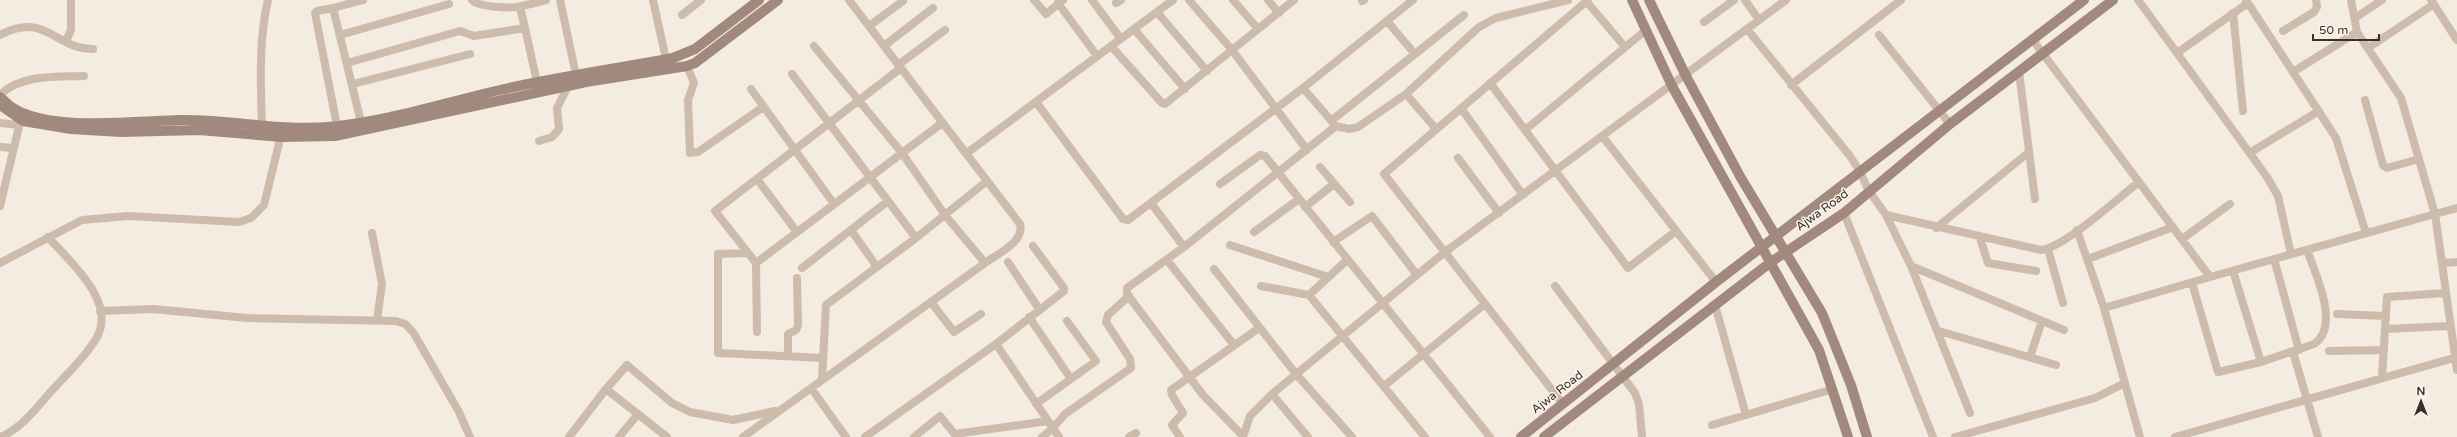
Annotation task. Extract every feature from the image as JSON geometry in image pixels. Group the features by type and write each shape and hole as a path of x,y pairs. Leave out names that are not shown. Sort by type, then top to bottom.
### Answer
{"street":[{"path":"66,41 71,30 71,0"},
{"path":"262,131 261,75 265,12 268,0"},
{"path":"337,126 315,13 317,11 363,0"},
{"path":"472,0 476,4 483,6 520,7 531,1 546,0"},
{"path":"560,0 576,75"},
{"path":"653,0 667,65"},
{"path":"682,15 701,0"},
{"path":"282,132 337,126 503,95 568,86 667,65 695,49 759,0"},
{"path":"0,105 20,119 51,126 262,131 335,136 503,95 537,82 576,75 667,65 687,66 695,62 778,0"},
{"path":"742,437 1015,241 1021,228 967,153 942,124 849,0"},
{"path":"1034,0 1046,14 1060,2 1097,56"},
{"path":"1092,0 1121,39"},
{"path":"967,153 1173,0"},
{"path":"1189,0 1232,50 1307,150"},
{"path":"1233,0 1258,29"},
{"path":"1268,0 1279,12"},
{"path":"1111,46 1162,103 1169,102 1294,0"},
{"path":"1036,102 1123,218 1128,220 1303,88 1413,0"},
{"path":"1632,0 1672,86 1819,350 1834,389 1848,437"},
{"path":"1649,0 1686,76 1775,237 1786,252 1822,313 1851,385 1867,437"},
{"path":"1704,22 1734,0"},
{"path":"1744,0 1759,20"},
{"path":"1464,15 1414,53 1307,150 1278,174 1168,260 1127,288 1126,292 1203,395 1242,436 1250,416 1272,394 1445,252 1686,76 1786,0"},
{"path":"1791,85 1901,0"},
{"name":"Ajwa Road","path":"1521,437 1761,247 2084,0"},
{"name":"Ajwa Road","path":"1544,437 1771,262 1844,213 1950,124 2113,0"},
{"path":"2138,0 2251,152 2278,196 2291,254"},
{"path":"2283,31 2314,12 2317,7 2316,0"},
{"path":"2351,0 2357,32 2401,98 2435,214 2457,370"},
{"path":"2355,18 2382,0"},
{"path":"869,26 903,1"},
{"path":"1303,88 1334,124 1349,129 1358,127 1406,94 1479,26 1496,18 1563,1"},
{"path":"1562,404 1384,174 1587,1 1625,47"},
{"path":"2177,53 2247,2 2336,138 2366,233"},
{"path":"2368,48 2433,2 2454,30 2457,40"},
{"path":"340,35 449,4"},
{"path":"520,7 537,82"},
{"path":"333,8 353,84 361,122"},
{"path":"884,46 933,8"},
{"path":"1157,12 1207,71"},
{"path":"2233,13 2243,111"},
{"path":"1387,21 1414,53"},
{"path":"0,35 15,29 33,26 76,47 93,49"},
{"path":"347,63 460,31 474,36 525,28"},
{"path":"1134,29 1185,89"},
{"path":"1747,29 1860,172 1869,191 1886,216 1912,266 1939,331 1970,414"},
{"path":"757,332 756,263 715,211 858,102 945,30"},
{"path":"1525,130 1646,30"},
{"path":"2293,72 2357,32"},
{"path":"1879,35 1950,124"},
{"path":"2032,39 2210,277"},
{"path":"814,46 858,102 902,153 945,215 985,263"},
{"path":"353,84 470,54"},
{"path":"687,66 694,82 688,100 690,153 698,152 763,107"},
{"path":"2018,72 2035,199"},
{"path":"792,74 916,238"},
{"path":"0,206 20,119 14,108 0,96 7,88 19,83 56,77 84,76"},
{"path":"1490,83 1628,268 1676,231"},
{"path":"539,141 554,135 559,129 557,108 568,86"},
{"path":"751,89 834,204"},
{"path":"1406,94 1436,129"},
{"path":"2365,100 2383,165 2387,168 2419,160"},
{"path":"1461,108 1523,196"},
{"path":"2251,152 2319,111"},
{"path":"0,123 20,119"},
{"path":"756,263 942,124"},
{"path":"0,263 82,220 109,216 239,222 251,218 264,205 282,132"},
{"path":"1603,137 1716,282"},
{"path":"0,148 14,148"},
{"path":"1936,228 2029,152"},
{"path":"1220,184 1263,155 1382,304 1425,354 1490,437"},
{"path":"1458,158 1499,213"},
{"path":"1320,167 1350,202"},
{"path":"757,180 797,232"},
{"path":"822,379 826,305 916,238 987,181"},
{"path":"1886,216 2032,249 2048,249 2077,230 2139,182"},
{"path":"1305,207 1334,184"},
{"path":"1254,232 1298,199"},
{"path":"802,268 888,201"},
{"path":"1151,203 1184,247"},
{"path":"2182,239 2230,204"},
{"path":"2104,308 2457,208"},
{"path":"1844,213 1933,437"},
{"path":"1333,242 1372,216 1417,275"},
{"path":"2088,259 2173,227"},
{"path":"851,230 877,266"},
{"path":"2077,230 2104,308 2140,437"},
{"path":"372,233 382,284 377,320"},
{"path":"1,437 25,421 81,359 96,338 101,323 100,311 93,290 48,237"},
{"path":"1980,238 1988,263 2036,271"},
{"path":"1230,245 1328,277"},
{"path":"865,437 996,344 1064,289 1033,246"},
{"path":"2048,249 2063,303"},
{"path":"2192,283 2218,372 2260,362 2314,344 2321,338 2327,313 2306,250"},
{"path":"748,253 718,254 718,353 823,358"},
{"path":"2274,259 2307,399 2318,437"},
{"path":"1168,260 1234,345"},
{"path":"1309,295 1347,260"},
{"path":"1008,262 1039,309"},
{"path":"2442,263 2457,262"},
{"path":"1912,266 2064,330"},
{"path":"1214,269 1296,374 1352,437"},
{"path":"2233,271 2260,362"},
{"path":"788,356 788,334 796,330 798,325 797,278"},
{"path":"1261,286 1309,295 1425,437"},
{"path":"1554,286 1635,393 1640,404 1642,437"},
{"path":"2382,378 2387,297 2446,293"},
{"path":"1042,437 1053,428 1065,414 1131,368 1130,359 1106,322 1108,315 1129,296"},
{"path":"931,302 954,332 981,314"},
{"path":"1384,386 1485,304"},
{"path":"1715,305 1746,415"},
{"path":"100,311 153,309 247,318 377,320 396,321 405,324 413,332 459,412 470,437"},
{"path":"2448,313 2457,312"},
{"path":"2337,314 2385,316"},
{"path":"1029,317 1071,379"},
{"path":"1036,404 1096,360 1067,321"},
{"path":"2030,357 2042,321"},
{"path":"2384,329 2450,326"},
{"path":"1180,437 1172,425 1183,413 1171,393 1171,390 1259,328"},
{"path":"1939,331 2056,365"},
{"path":"996,344 1059,437"},
{"path":"2329,351 2384,350"},
{"path":"2176,437 2456,357"},
{"path":"569,437 606,389 627,365 672,403 690,412 733,420 779,411"},
{"path":"1955,437 2095,398 2125,383"},
{"path":"811,388 846,437"},
{"path":"606,389 667,437"},
{"path":"1712,425 1834,389"},
{"path":"1272,394 1308,437"},
{"path":"619,437 638,414"},
{"path":"914,437 940,416 956,435 1048,421"}]}
